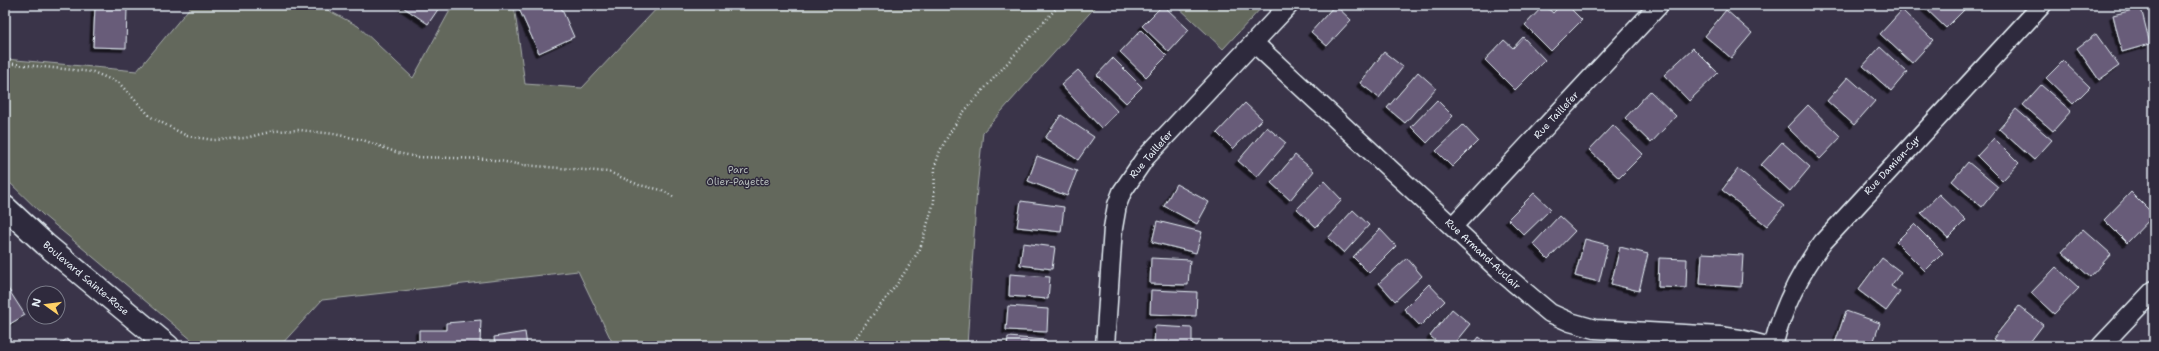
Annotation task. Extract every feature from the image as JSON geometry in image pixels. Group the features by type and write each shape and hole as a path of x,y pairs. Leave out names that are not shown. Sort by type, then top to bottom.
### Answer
{"street":[{"name":"Rue Taillefer","path":"1105,346 1113,228 1117,205 1122,192 1145,158 1289,5"},
{"name":"Rue Taillefer","path":"1453,226 1659,5"},
{"name":"Rue Damien-Cyr","path":"1773,346 1792,290 1806,265 1823,242 2042,5"},
{"name":"Rue Armand-Auclair","path":"1254,43 1527,295 1550,313 1570,322 1595,329 1732,337 1767,346"},
{"name":"Boulevard Sainte-Rose","path":"5,207 45,244 168,346"},
{"path":"2101,346 2154,290"}],"path":[{"path":"848,346 895,287 920,248 934,202 935,166 940,151 948,136 961,115 1059,5"},
{"path":"5,63 93,72 103,75 119,83 151,117 187,136 214,140 245,138 274,131 300,130 334,134 362,140 398,153 417,157 488,159 523,165 609,172 639,185 662,190 675,198"}],"green space":[{"name":"Parc Olier-Payette","path":"192,5 318,5 358,26 413,78 453,5 514,5 525,84 582,88 660,5 1097,5 983,132 977,188 967,346 614,346 578,271 322,300 280,346 199,346 43,215 5,178 5,59 137,71"},
{"path":"1176,5 1264,5 1223,49"}],"building":[{"path":"400,5 441,5 428,24"},
{"path":"527,5 560,5 574,37 539,53 519,9"},
{"path":"1163,5 1189,30 1169,52 1142,26"},
{"path":"1335,5 1351,20 1327,46 1311,32"},
{"path":"1544,5 1553,13 1561,5 1567,5 1582,20 1551,51 1525,25"},
{"path":"1922,5 1959,5 1964,10 1946,28"},
{"path":"95,7 127,8 126,48 93,47"},
{"path":"2141,8 2150,44 2122,52 2113,15"},
{"path":"1726,10 1752,33 1731,58 1705,36"},
{"path":"1902,10 1933,40 1912,63 1880,34"},
{"path":"1141,30 1167,56 1146,77 1120,52"},
{"path":"2096,34 2119,66 2099,80 2077,48"},
{"path":"1523,37 1545,60 1515,90 1485,60 1504,40 1513,48"},
{"path":"1880,47 1907,72 1891,91 1863,66"},
{"path":"1693,48 1718,73 1689,101 1664,75"},
{"path":"1384,52 1403,67 1379,98 1360,83"},
{"path":"1113,58 1142,87 1126,103 1097,75"},
{"path":"2063,61 2090,87 2073,104 2046,78"},
{"path":"1078,70 1118,112 1101,128 1061,85"},
{"path":"1418,72 1436,88 1405,123 1387,108"},
{"path":"1848,77 1875,101 1854,125 1827,101"},
{"path":"2041,85 2071,111 2053,131 2023,105"},
{"path":"1650,91 1676,116 1651,143 1625,118"},
{"path":"1437,100 1453,116 1427,143 1411,127"},
{"path":"1245,103 1262,119 1233,149 1217,133"},
{"path":"1808,105 1841,137 1820,159 1787,127"},
{"path":"2016,109 2052,140 2034,160 1999,129"},
{"path":"1061,115 1094,137 1078,160 1045,138"},
{"path":"1463,125 1478,141 1452,167 1436,151"},
{"path":"1613,125 1643,154 1619,178 1589,150"},
{"path":"1267,127 1286,143 1257,177 1238,161"},
{"path":"1994,138 2019,163 2002,181 1977,156"},
{"path":"1782,142 1810,167 1790,191 1761,165"},
{"path":"1295,155 1314,171 1290,200 1271,183"},
{"path":"1037,156 1077,171 1067,196 1028,181"},
{"path":"1968,162 1998,187 1982,207 1952,181"},
{"path":"1738,169 1784,206 1767,226 1722,190"},
{"path":"1324,181 1342,200 1316,227 1297,209"},
{"path":"1176,184 1209,202 1197,224 1164,206"},
{"path":"2131,192 2154,215 2127,243 2104,220"},
{"path":"1534,193 1551,209 1524,235 1508,219"},
{"path":"1939,194 1966,220 1948,238 1921,213"},
{"path":"1021,201 1064,207 1061,232 1017,227"},
{"path":"1353,210 1369,225 1344,253 1328,238"},
{"path":"1559,216 1575,231 1548,259 1533,244"},
{"path":"1157,221 1202,232 1196,253 1152,242"},
{"path":"1914,224 1943,253 1925,271 1896,242"},
{"path":"1380,229 1396,246 1369,273 1353,257"},
{"path":"2083,229 2111,254 2090,277 2062,252"},
{"path":"1585,239 1608,245 1599,282 1575,276"},
{"path":"1023,243 1055,247 1052,269 1020,265"},
{"path":"1620,247 1648,254 1639,291 1611,284"},
{"path":"1702,253 1743,255 1741,287 1700,284"},
{"path":"1151,258 1190,260 1188,285 1150,284"},
{"path":"1407,258 1422,276 1395,301 1379,283"},
{"path":"1659,258 1687,259 1686,288 1658,287"},
{"path":"1882,258 1901,272 1891,286 1900,292 1886,311 1858,290"},
{"path":"2056,267 2079,288 2054,314 2031,293"},
{"path":"1010,274 1050,277 1048,299 1009,296"},
{"path":"5,284 25,315 5,327"},
{"path":"1429,284 1445,301 1420,326 1404,309"},
{"path":"1151,290 1197,292 1196,316 1150,314"},
{"path":"1008,306 1048,309 1047,332 1006,330"},
{"path":"2019,306 2043,325 2027,346 2002,346 1993,339"},
{"path":"1452,309 1470,324 1452,346 1442,346 1430,336"},
{"path":"1846,311 1880,323 1872,346 1834,346"},
{"path":"481,320 480,344 419,346 419,330 446,330 446,323"},
{"path":"1155,326 1192,328 1192,346 1154,346"},
{"path":"525,332 527,346 495,346 494,337"},
{"path":"1008,337 1046,340 1046,346 1007,346"},
{"path":"1479,337 1491,346 1472,346"},
{"path":"67,339 71,346 57,346"},
{"path":"350,340 356,346 344,346"},
{"path":"562,343 562,346 543,346"}]}
